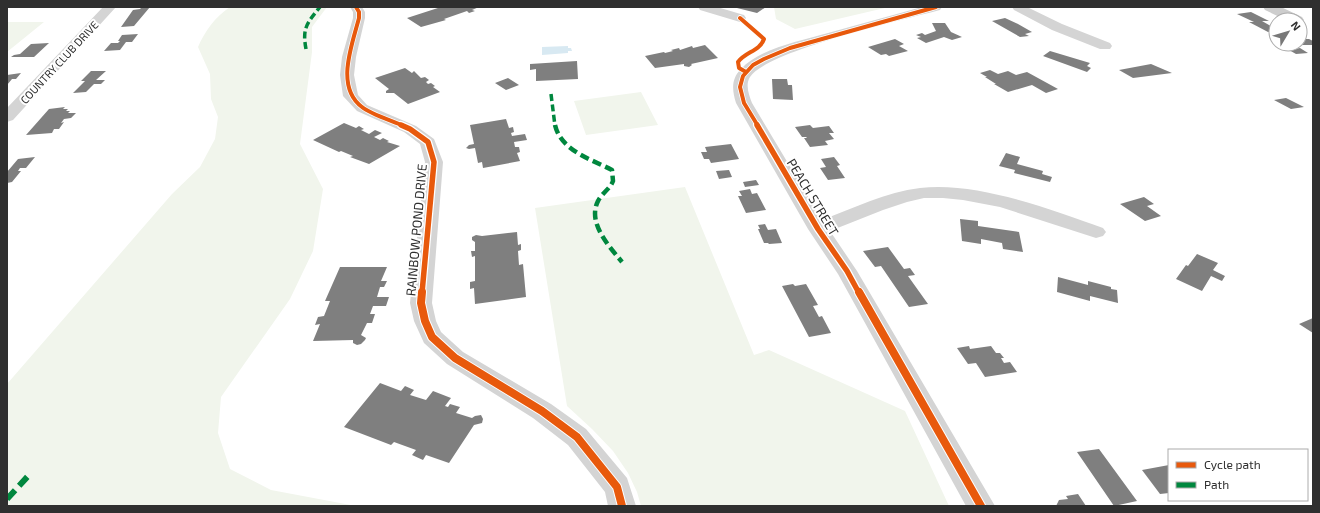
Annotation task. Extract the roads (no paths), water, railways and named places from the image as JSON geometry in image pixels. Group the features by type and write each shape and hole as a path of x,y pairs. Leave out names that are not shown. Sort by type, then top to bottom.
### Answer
{"main road":[{"path":"1270,7 1280,12"}],"street":[{"name":"COUNTRY CLUB DRIVE","path":"7,117 110,7"},
{"name":"RAINBOW POND DRIVE","path":"356,7 359,12 359,18 346,75 351,96 362,108 410,128 428,142 434,162 421,303 425,321 432,337 455,358 542,412 577,437 617,487 622,506"},
{"path":"704,7 740,18"},
{"name":"PEACH STREET","path":"936,7 769,56 746,71 741,80 740,92 744,103 818,229 847,271 981,506"},
{"path":"1018,7 1057,27 1104,46"},
{"path":"818,229 886,202 914,194 932,193 964,194 982,197 1038,211 1096,232"}]}
